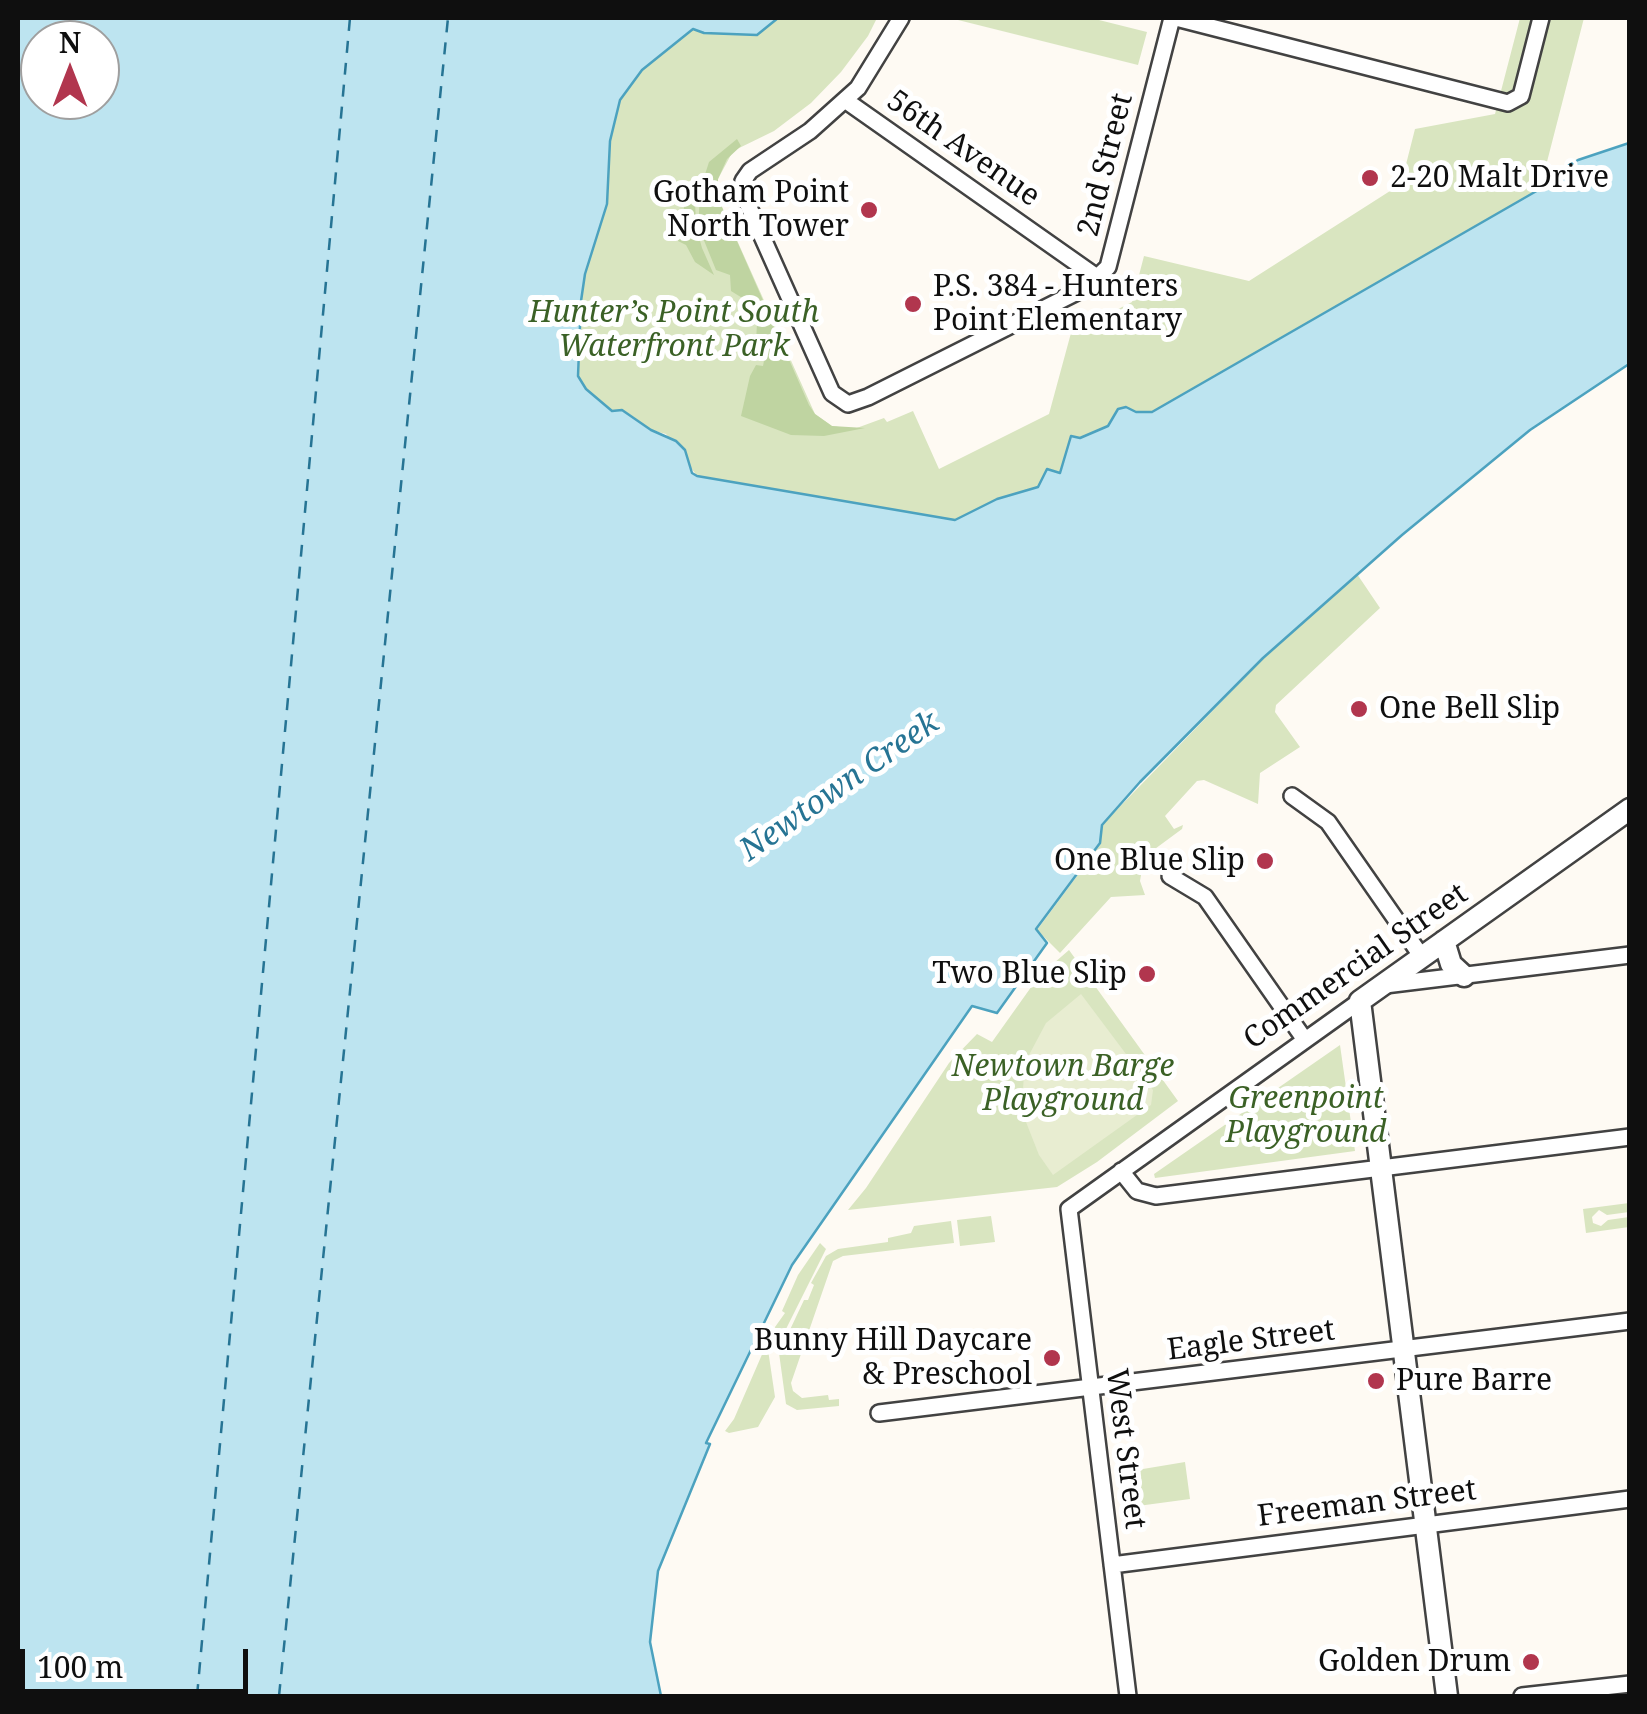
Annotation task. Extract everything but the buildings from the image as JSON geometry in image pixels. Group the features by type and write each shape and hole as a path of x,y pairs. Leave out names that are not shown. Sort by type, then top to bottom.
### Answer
{"street":[{"path":"845,100 879,57 901,18"},
{"path":"1174,18 1508,104 1521,96 1542,18"},
{"name":"2nd Street","path":"845,100 810,132 750,171 743,181 748,205 832,393 848,404 1087,287 1098,278 1109,264 1174,18"},
{"name":"56th Avenue","path":"845,100 1098,278"},
{"path":"1292,796 1328,822 1422,957"},
{"name":"Commercial Street","path":"1069,1208 1630,809"},
{"path":"1170,876 1205,897 1305,1040"},
{"path":"1444,941 1452,964 1464,976"},
{"path":"1382,985 1630,955"},
{"path":"1360,1001 1447,1696"},
{"path":"1121,1171 1137,1191 1156,1196 1630,1137"},
{"name":"West Street","path":"1069,1208 1128,1696"},
{"name":"Eagle Street","path":"879,1413 1630,1320"},
{"name":"Freeman Street","path":"1112,1565 1630,1498"},
{"path":"1522,1696 1630,1684"}],"green space":[{"name":"Hunter’s Point South Waterfront Park","path":"778,18 877,18 841,72 811,103 774,131 733,151 718,179 718,198 815,414 832,426 854,429 913,411 939,469 1049,414 1071,333 1132,302 1144,256 1249,281 1401,184 1415,129 1495,114 1520,18 1584,18 1540,189 1152,412 1136,412 1126,407 1113,416 1109,426 1080,438 1071,437 1060,473 1045,476 1039,487 997,499 955,520 697,476 666,434 651,430 631,415 612,411 578,377 585,274 607,204 610,141 620,100 642,70 694,29 704,33 756,35"},
{"path":"950,18 1091,18 1147,32 1138,65"},
{"path":"737,139 741,146 727,159 718,179 718,198 809,405 832,426 865,428 824,436 791,435 741,416 750,376 756,365 763,366 766,350 756,341 757,324 746,316 744,299 731,291 730,275 716,270 703,238 699,213 700,190 709,162"},
{"path":"700,174 696,226 714,275 695,262 686,245 678,241 685,202"},
{"path":"1357,574 1380,608 1276,705 1275,712 1300,747 1260,773 1258,804 1204,780 1197,781 1165,816 1174,829 1183,825 1182,829 1144,857 1140,881 1145,895 1111,897 1060,953 1037,930 1100,845 1102,825 1261,661"},
{"name":"Newtown Barge Playground","path":"1069,950 1178,1101 1057,1187 848,1210 949,1063 977,1034 992,1042 1039,976"},
{"path":"1081,994 1153,1090 1151,1105 1053,1175 1039,1155 1026,1122 1022,1104 1024,1075 1029,1055 1046,1023"},
{"name":"Greenpoint Playground","path":"1340,1045 1355,1151 1155,1178 1154,1174"},
{"path":"1629,1203 1629,1212 1607,1215 1599,1210 1592,1217 1593,1223 1601,1226 1608,1220 1629,1217 1629,1227 1586,1233 1583,1209"},
{"path":"991,1216 995,1242 960,1246 957,1220"},
{"path":"951,1221 954,1243 843,1256 833,1261 791,1383 793,1391 802,1398 828,1395 829,1400 839,1399 839,1406 797,1410 786,1404 779,1353 826,1256 838,1249 888,1242 888,1238 911,1233 914,1226"},
{"path":"820,1243 826,1249 778,1345 775,1327 785,1313 782,1311 798,1275"},
{"path":"767,1343 775,1397 758,1427 729,1433 725,1431"},
{"path":"1185,1462 1190,1499 1123,1508 1119,1473"}],"water":[{"name":"Newtown Creek","path":"18,18 778,18 757,35 693,29 642,70 620,100 610,141 607,204 585,274 578,376 586,389 612,411 622,410 676,441 685,450 692,473 697,476 955,520 997,499 1038,487 1047,469 1060,473 1071,436 1080,438 1108,426 1118,409 1152,412 1540,189 1562,169 1629,143 1629,364 1530,430 1402,535 1263,658 1102,825 1100,843 1036,929 1047,943 997,1013 972,1006 792,1265 706,1443 710,1444 658,1571 650,1642 661,1696 18,1696"}],"ferry route":[{"path":"197,1696 350,18"},
{"path":"279,1696 448,18"}],"place":[{"name":"2-20 Malt Drive","path":"1370,178"},
{"name":"Gotham Point North Tower","path":"869,210"},
{"name":"P.S. 384 - Hunters Point Elementary","path":"913,304"},
{"name":"One Bell Slip","path":"1359,709"},
{"name":"One Blue Slip","path":"1265,861"},
{"name":"Two Blue Slip","path":"1147,974"},
{"name":"Bunny Hill Daycare & Preschool","path":"1052,1358"},
{"name":"Pure Barre","path":"1376,1381"},
{"name":"Golden Drum","path":"1531,1662"}]}
